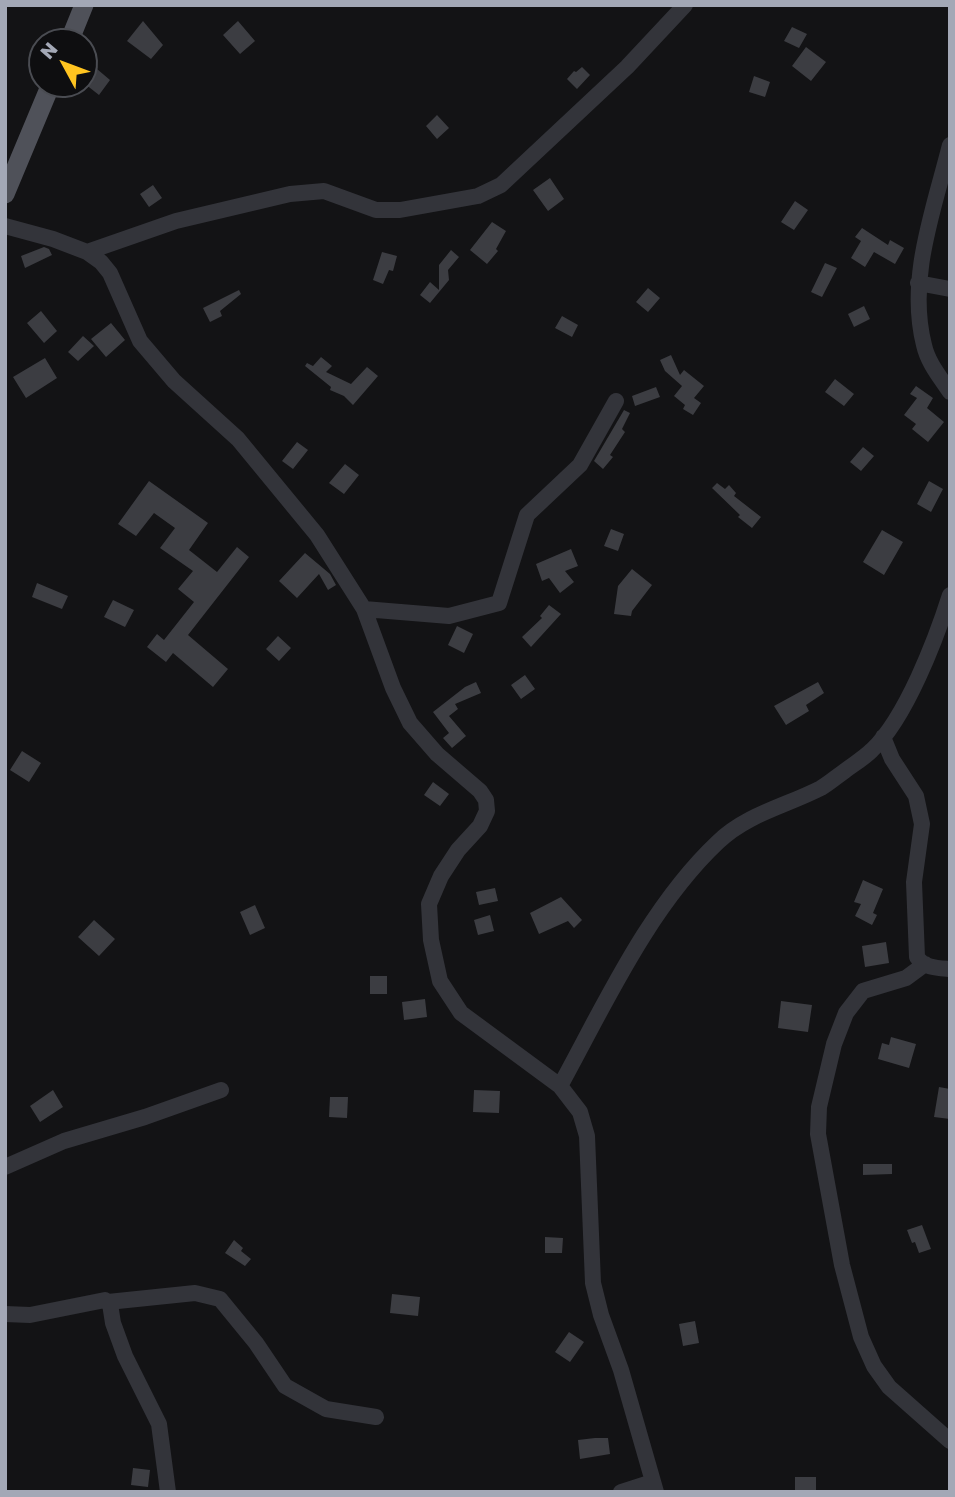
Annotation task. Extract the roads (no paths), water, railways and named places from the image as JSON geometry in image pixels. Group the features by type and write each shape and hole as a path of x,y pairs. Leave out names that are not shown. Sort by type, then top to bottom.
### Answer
{"main road":[{"path":"75,28 84,5"},
{"path":"5,194 45,98"}],"street":[{"path":"87,252 176,221 290,194 324,191 376,210 400,210 478,196 501,185 627,67 685,5"},
{"path":"950,145 918,284 924,347 933,368 950,392"},
{"path":"5,226 53,239 87,252 101,262 110,273 139,341 174,381 239,439 317,535 364,609 393,688 410,723 437,754 480,791 486,800 486,811 480,826 458,850 441,876 429,904 431,940 440,981 461,1013 560,1086 580,1112 587,1136 593,1283 654,1487 621,1492"},
{"path":"918,284 950,289"},
{"path":"364,609 449,616 499,603 527,515 580,465 616,401"},
{"path":"560,1086 635,952 667,901 695,864 720,839 756,815 822,788 872,750 883,737 905,704 937,634 950,595"},
{"path":"883,737 892,759 916,796 922,824 914,883 917,957 932,968 950,969"},
{"path":"925,964 906,978 863,991 846,1013 834,1044 819,1107 818,1134 842,1265 865,1346 874,1366 889,1387 950,1441"},
{"path":"5,1167 64,1142 221,1090"},
{"path":"5,1314 30,1315 108,1302 194,1293 220,1299 256,1343 285,1386 326,1409 376,1416"},
{"path":"108,1302 125,1356 159,1424 168,1492"}]}
